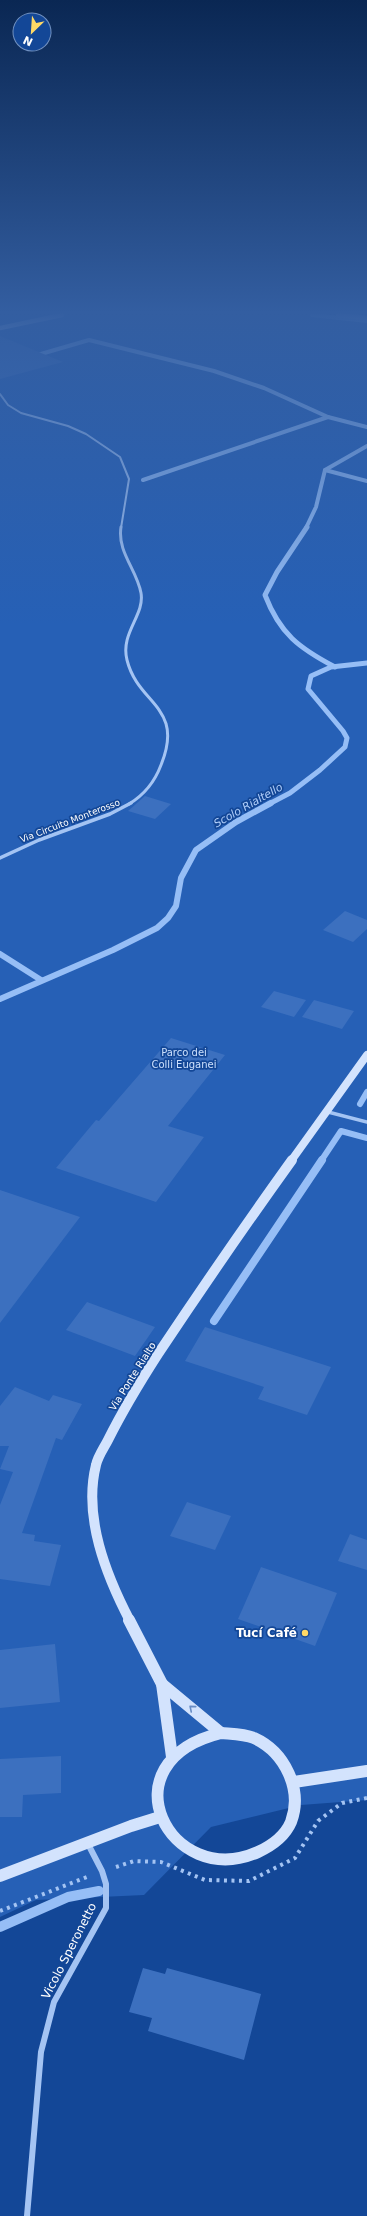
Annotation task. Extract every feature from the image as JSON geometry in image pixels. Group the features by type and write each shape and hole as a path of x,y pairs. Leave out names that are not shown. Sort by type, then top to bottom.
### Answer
{"main road":[{"name":"Via Ponte Rialto","path":"172,1757 162,1684 117,1596 102,1552 94,1522 93,1497 96,1464 126,1403 232,1243 328,1112 367,1055"},
{"name":"Via Ponte Rialto","path":"162,1684 221,1733"},
{"path":"221,1733 240,1734 258,1740 274,1751 286,1765 294,1782 294,1806 292,1818 284,1834 270,1848 253,1856 233,1861 213,1859 194,1852 178,1841 160,1817 158,1790 162,1772 172,1757 186,1744 202,1736 221,1733"},
{"path":"294,1782 367,1771"},
{"path":"0,1876 160,1817"}],"street":[{"name":"Via Circuito Monterosso","path":"0,858 13,850 103,817 131,803 149,787 159,771 168,747 170,734 157,708 128,662 125,652 129,630 141,602 141,593 119,539 128,489 126,468 120,457 86,434 68,426 41,418"},
{"path":"328,1112 367,1122"},
{"name":"Vicolo Speronetto","path":"27,2216 40,2052 54,2002 106,1908 106,1884 102,1871 88,1843"}],"green space":[{"name":"Parco dei Colli Euganei","path":"0,418 367,418 367,1800 301,1805 211,1827 144,1895 36,1900 0,1917"}],"building":[{"path":"145,796 171,804 155,819 128,811"},
{"path":"345,911 367,920 367,929 353,942 323,930"},
{"path":"274,991 306,1000 294,1017 261,1007"},
{"path":"314,1000 354,1011 342,1029 302,1017"},
{"path":"171,1038 225,1055 168,1126 204,1137 156,1202 56,1168 96,1120 99,1121"},
{"path":"0,1190 80,1217 0,1323"},
{"path":"87,1302 155,1327 135,1356 66,1330"},
{"path":"205,1327 331,1367 307,1415 258,1399 264,1387 185,1361"},
{"path":"15,1387 49,1401 53,1395 82,1404 62,1440 56,1438 22,1533 35,1535 34,1541 61,1545 50,1586 0,1579 0,1505 13,1472 0,1469 9,1446 0,1446 0,1406"},
{"path":"187,1502 231,1516 215,1550 170,1536"},
{"path":"350,1534 367,1540 367,1570 338,1561"},
{"path":"261,1567 337,1593 315,1646 238,1619"},
{"path":"55,1644 60,1702 0,1708 0,1650"},
{"path":"61,1756 61,1793 23,1795 22,1817 0,1817 0,1759"},
{"path":"143,1968 165,1974 167,1968 261,1994 244,2060 148,2031 152,2018 129,2012"}],"waterway":[{"path":"143,480 324,418"},
{"path":"334,418 367,427"},
{"path":"325,470 367,446"},
{"path":"306,528 316,507 325,470"},
{"path":"325,470 367,481"},
{"path":"307,527 277,572 265,595 271,609 284,630 301,646 334,667"},
{"name":"Scolo Rialtello","path":"334,667 367,663"},
{"name":"Scolo Rialtello","path":"269,804 290,793 320,770 345,747 347,738 343,731 308,689 311,676 334,667"},
{"name":"Scolo Rialtello","path":"0,999 113,950 157,928 168,918 176,906 181,878 196,850 236,822 271,803"},
{"path":"0,954 41,980"},
{"path":"360,1104 367,1092"},
{"path":"321,1161 341,1131 367,1138"},
{"path":"214,1321 322,1160"},
{"path":"0,1927 68,1897 99,1891"}],"place":[{"name":"Tucí Café","path":"305,1633"}]}
